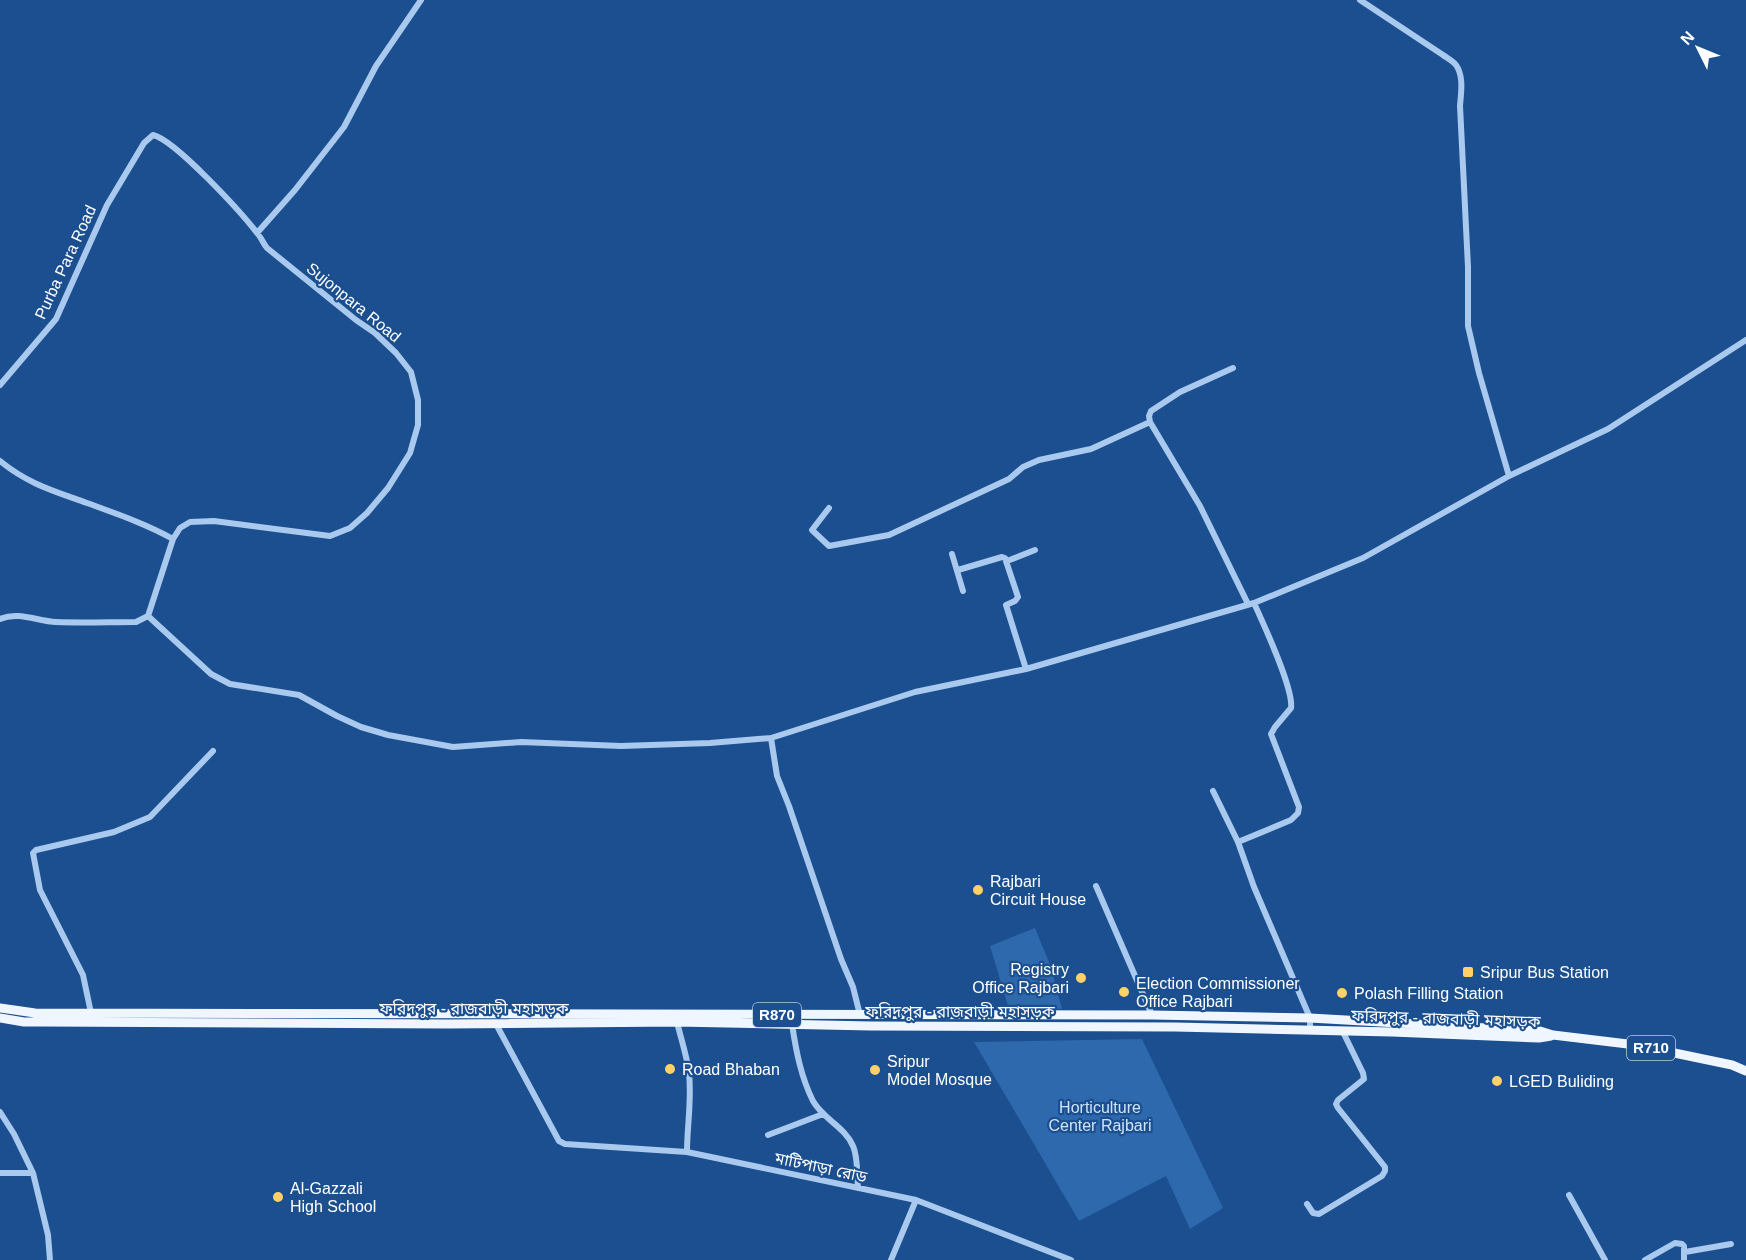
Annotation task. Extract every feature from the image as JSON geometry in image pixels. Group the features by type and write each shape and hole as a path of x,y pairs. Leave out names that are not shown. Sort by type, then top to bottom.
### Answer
{"main road":[{"name":"ফরিদপুর - রাজবাড়ী মহাসড়ক","path":"0,1008 35,1013 1152,1015 1310,1018 1539,1031 1553,1035"},
{"name":"ফরিদপুর - রাজবাড়ী মহাসড়ক","path":"0,1018 24,1022 496,1024 677,1022 1310,1029 1539,1038 1553,1035"},
{"name":"R710","path":"1553,1035 1636,1045 1732,1065 1746,1071"}],"street":[{"path":"257,233 295,190 344,127 376,66 421,0"},
{"path":"1359,0 1443,55 1455,65 1460,78 1468,267 1468,327 1509,476"},
{"name":"Sujonpara Road","path":"144,143 153,135 159,136 179,152 219,190 257,233 267,248 375,333 396,353 411,372 418,400 418,425 410,453 388,488 367,513 350,528 330,536 214,521 190,522 180,528 174,539"},
{"name":"Purba Para Road","path":"0,385 56,319 107,205 144,143"},
{"path":"148,616 211,674 230,684 299,695 361,727 388,735 453,747 521,742 643,745 771,738 915,692 1026,669 1251,603 1363,558 1509,476 1608,429 1746,340"},
{"path":"1233,368 1180,392 1151,411 1149,416 1150,422 1200,506 1251,603 1285,679 1291,698 1291,708 1272,734 1299,807 1298,813 1291,820 1238,842"},
{"path":"829,508 812,530 829,546 889,535 1009,479 1023,467 1039,460 1091,449 1150,422"},
{"path":"0,461 22,478 42,487 138,522 174,539 148,616 127,622 52,622 9,616 0,619"},
{"path":"1007,561 1035,550"},
{"path":"952,554 963,591"},
{"path":"958,570 1005,558 1018,597 1006,605 1026,669"},
{"path":"771,738 777,776 853,987 860,1015"},
{"path":"91,1013 83,975 40,890 33,853 36,850 114,832 150,816 213,751"},
{"path":"1213,791 1238,842 1254,887 1310,1018 1310,1029"},
{"path":"1096,886 1152,1015"},
{"path":"677,1022 689,1071 691,1107 687,1152"},
{"name":"মাটিপাড়া রোড","path":"496,1024 559,1141 565,1144 687,1152 916,1200 1071,1260"},
{"path":"792,1024 801,1071 814,1101 823,1114 852,1142 855,1150 858,1188"},
{"path":"1307,1204 1313,1213 1319,1214 1382,1176 1385,1171 1385,1167 1336,1104 1364,1079 1342,1030"},
{"path":"0,1112 14,1134 33,1173 48,1235 50,1260"},
{"path":"768,1135 823,1114"},
{"path":"0,1173 33,1173"},
{"path":"1569,1195 1605,1260"},
{"path":"891,1260 916,1200"},
{"path":"1645,1260 1675,1243 1682,1244 1685,1252 1684,1260"},
{"path":"1685,1252 1731,1244"}],"green space":[{"path":"1035,928 1051,967 1062,1009 1008,1006 990,946"},
{"name":"Horticulture Center Rajbari","path":"1142,1039 1223,1208 1190,1229 1166,1176 1079,1221 974,1042"}],"place":[{"name":"Rajbari Circuit House","path":"978,890"},
{"name":"Sripur Bus Station","path":"1468,972"},
{"name":"Registry Office Rajbari","path":"1081,978"},
{"name":"Election Commissioner Office Rajbari","path":"1124,992"},
{"name":"Polash Filling Station","path":"1342,993"},
{"name":"Road Bhaban","path":"670,1069"},
{"name":"Sripur Model Mosque","path":"875,1070"},
{"name":"LGED Buliding","path":"1497,1081"},
{"name":"Al-Gazzali High School","path":"278,1197"}]}
